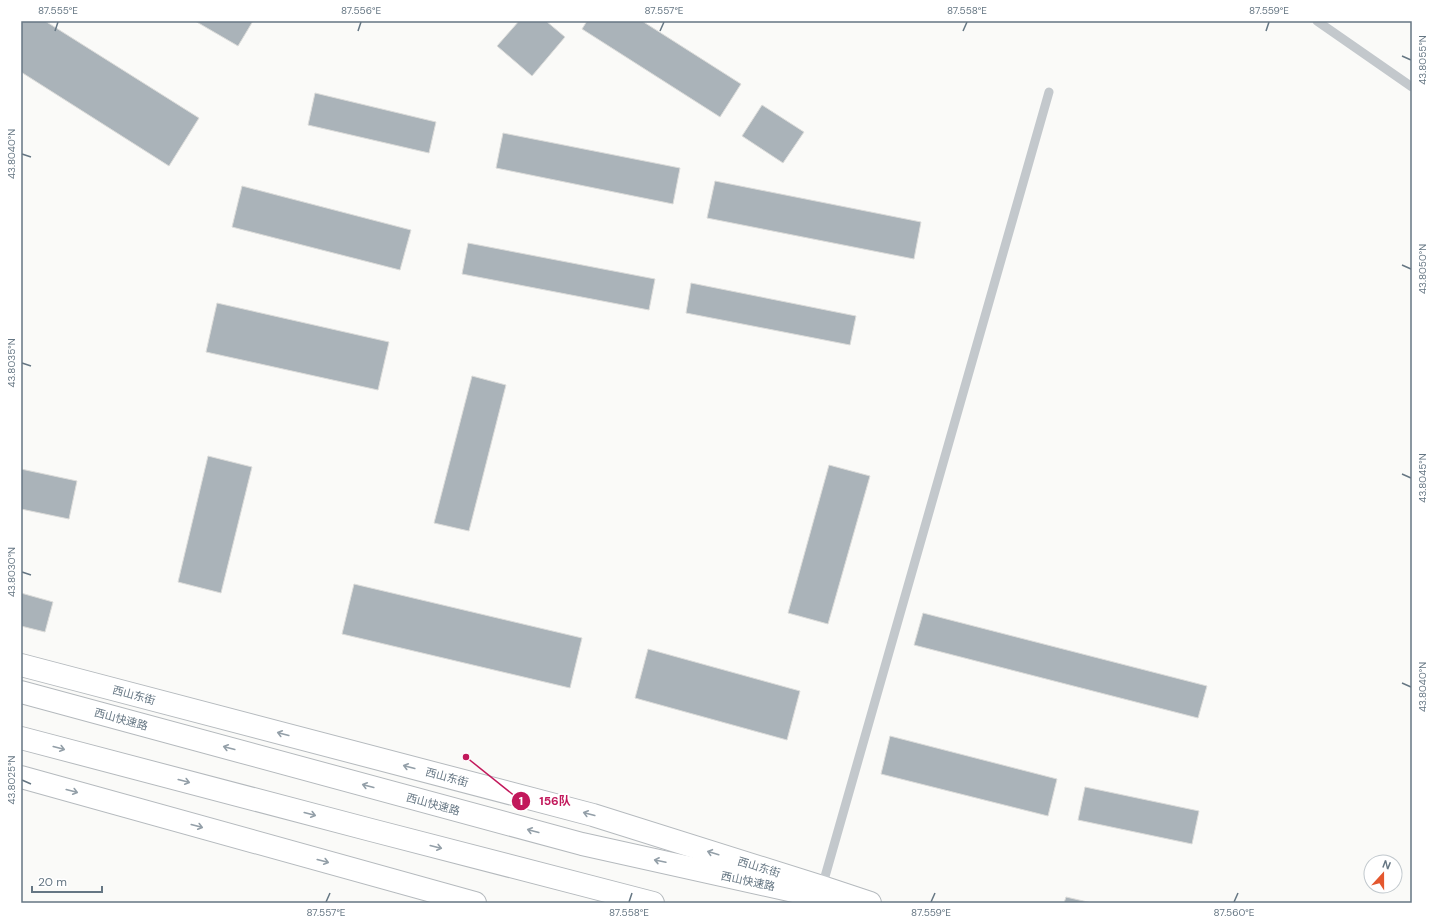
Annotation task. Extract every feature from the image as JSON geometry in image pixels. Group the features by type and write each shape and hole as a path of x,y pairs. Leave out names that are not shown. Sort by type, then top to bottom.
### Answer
{"main road":[{"name":"西山东街","path":"21,665 593,816 870,903"},
{"name":"西山快速路","path":"21,692 582,844 848,903"},
{"path":"21,738 653,903"},
{"path":"21,777 476,903"}],"lane":[{"path":"1316,21 1412,87"},
{"path":"822,887 1049,92"}],"building":[{"path":"21,21 45,21 199,118 169,166 21,72"},
{"path":"195,21 253,21 238,46"},
{"path":"519,21 546,21 565,37 532,76 497,46"},
{"path":"587,21 642,21 741,84 720,117 582,29"},
{"path":"315,93 436,122 429,153 308,125"},
{"path":"762,105 804,132 783,163 742,136"},
{"path":"503,133 680,168 673,204 496,168"},
{"path":"715,181 921,222 914,259 707,218"},
{"path":"242,186 411,230 400,270 232,227"},
{"path":"468,243 655,279 649,310 462,274"},
{"path":"691,283 856,316 850,345 686,313"},
{"path":"217,303 389,342 378,390 206,352"},
{"path":"472,376 506,385 469,531 434,523"},
{"path":"208,456 252,467 221,593 178,582"},
{"path":"829,465 870,476 828,624 788,613"},
{"path":"21,469 77,481 69,519 21,509"},
{"path":"354,584 582,638 570,688 342,634"},
{"path":"21,593 53,602 45,632 21,626"},
{"path":"923,613 1207,686 1198,718 914,645"},
{"path":"648,649 800,691 787,740 635,698"},
{"path":"890,736 1057,779 1048,816 881,774"},
{"path":"1085,787 1199,811 1192,844 1078,820"},
{"path":"1066,897 1092,903 1064,903"}],"place":[{"name":"156队","path":"466,757"}]}
